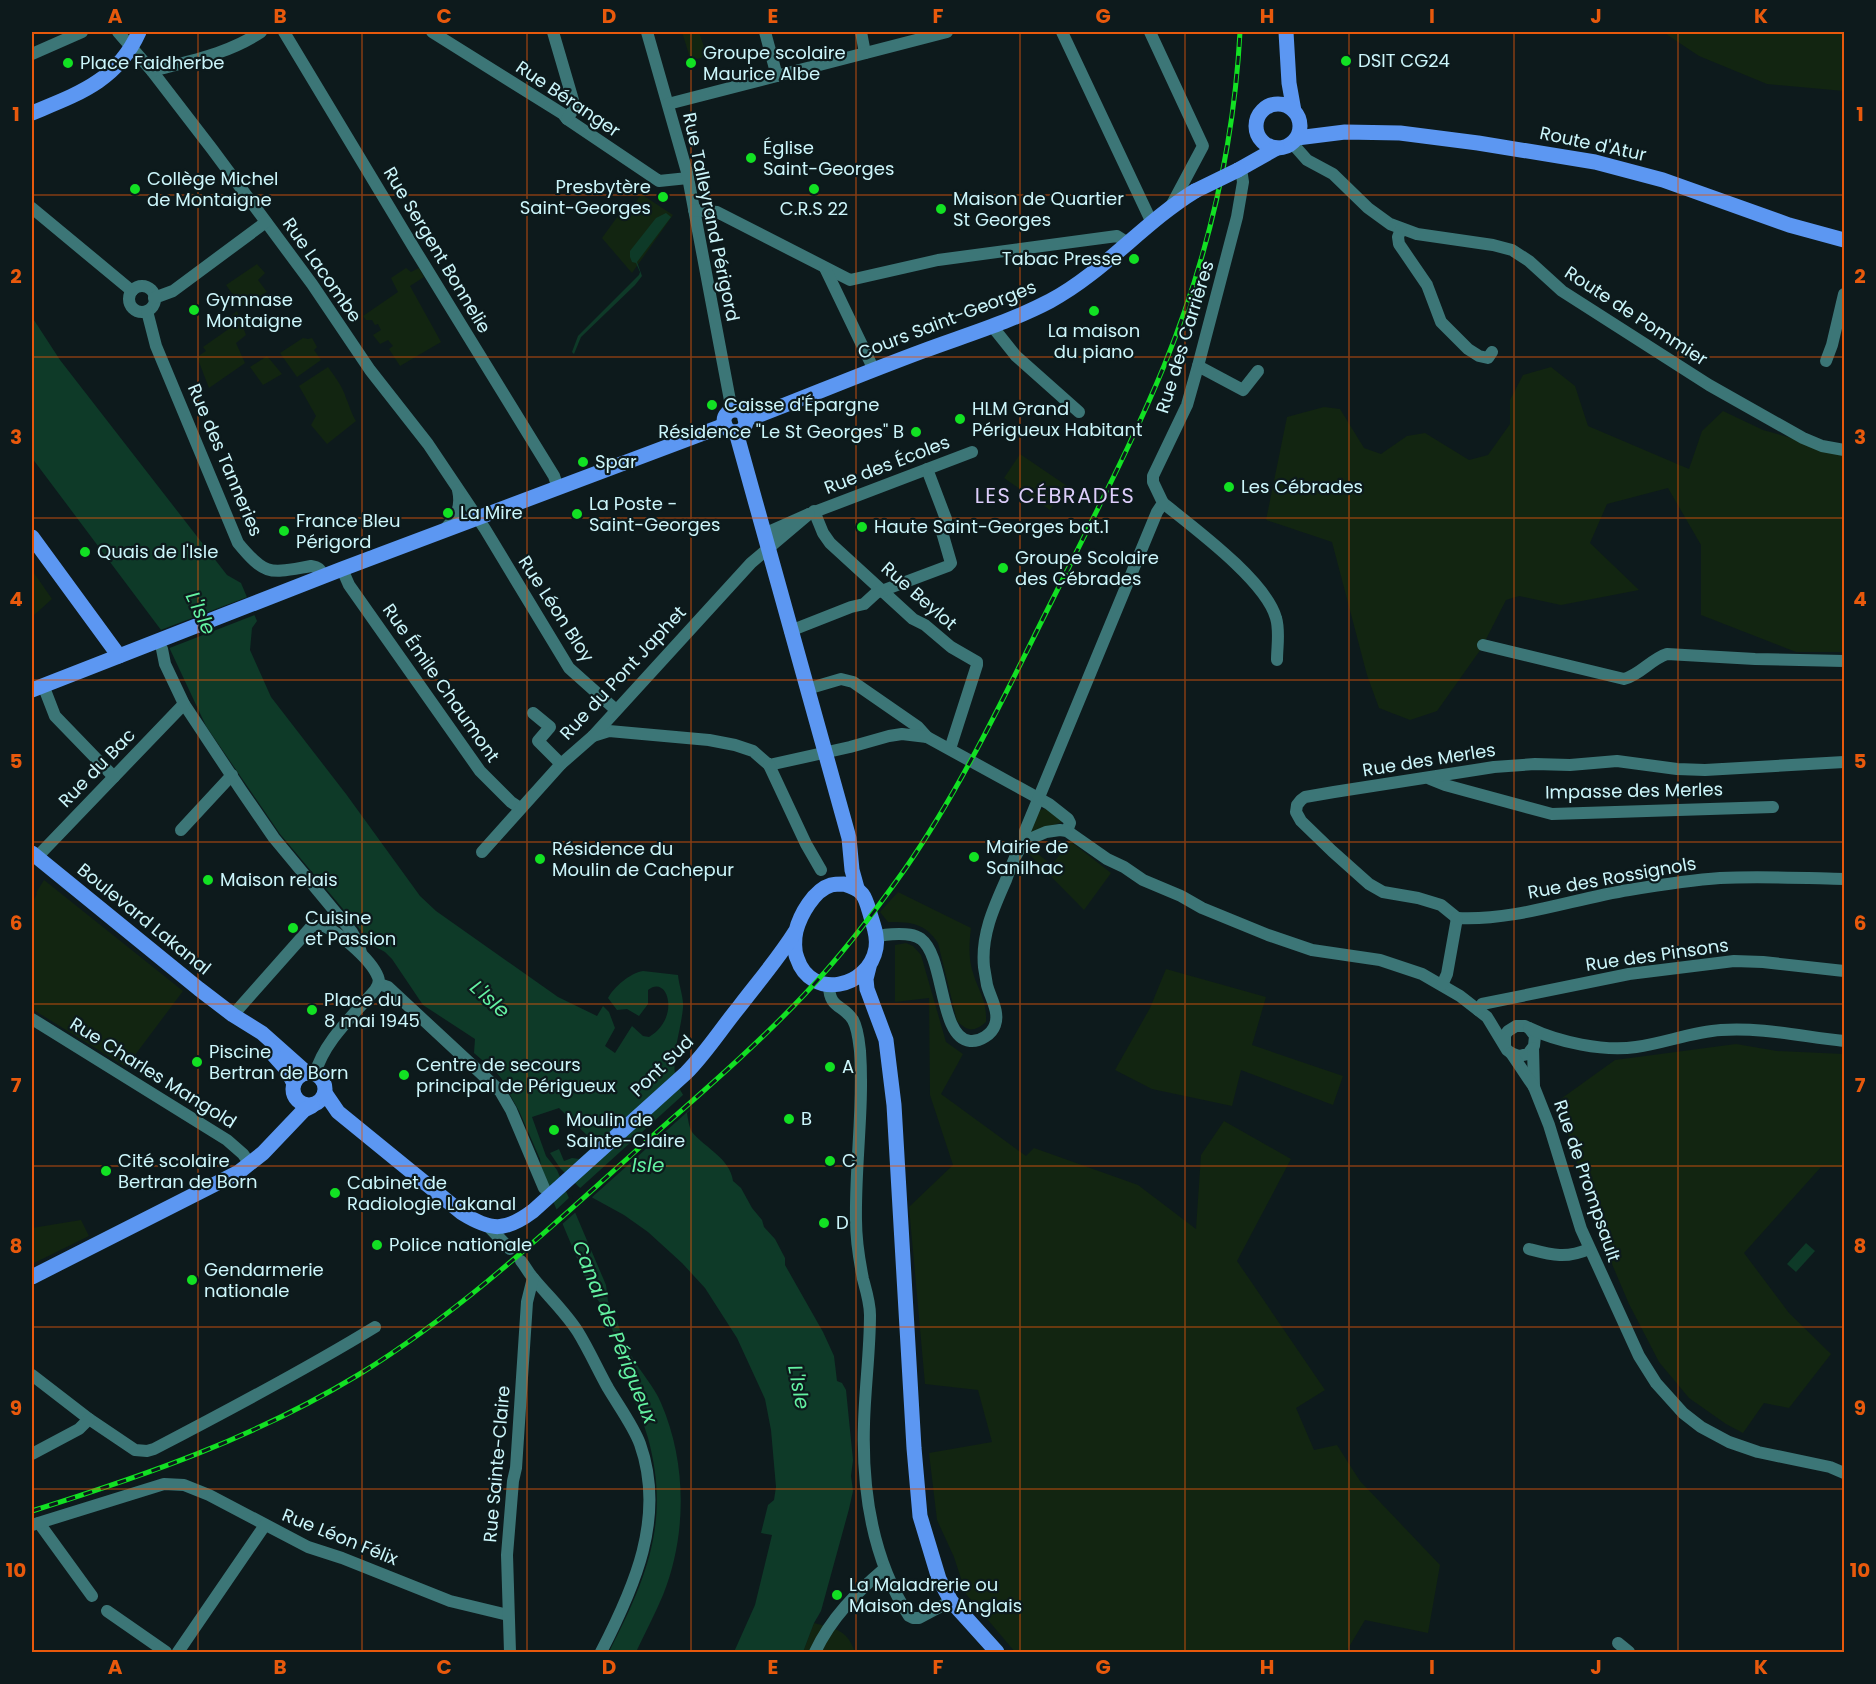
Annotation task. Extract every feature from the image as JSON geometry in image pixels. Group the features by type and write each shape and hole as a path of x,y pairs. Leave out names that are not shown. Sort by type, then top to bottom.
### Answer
{"main road":[{"path":"32,113 78,94 102,80 119,64 139,32"},
{"path":"1286,32 1288,61 1289,83 1299,133 1294,141 1277,148 1265,144 1257,135 1255,123 1260,112 1278,93 1288,61"},
{"path":"1264,108 1283,104 1311,130 1325,135"},
{"name":"Route d'Atur","path":"1294,141 1325,135 1372,131 1416,134 1595,162 1663,180 1789,225 1845,240"},
{"name":"Cours Saint-Georges","path":"1239,169 1253,153 1257,135"},
{"name":"Cours Saint-Georges","path":"739,415 762,414 992,326 1050,300 1072,288 1095,271 1171,206 1277,148"},
{"path":"37,687 558,488 731,428 745,426 739,415"},
{"path":"731,428 764,534 849,838 852,870 857,888 867,903 876,937 876,949 866,979 867,989 886,1040 894,1105 920,1516 939,1579 951,1601 997,1653"},
{"path":"32,537 119,656"},
{"path":"849,838 844,863 837,878 816,895 804,913 795,932 795,951 797,961 804,972 816,981 836,985 858,996 886,1040"},
{"name":"Boulevard Lakanal","path":"34,855 233,1015 262,1033 311,1074"},
{"path":"831,885 844,884 857,888"},
{"name":"Pont Sud","path":"488,1226 510,1225 518,1222 686,1073 709,1048 779,957 795,932"},
{"path":"836,985 856,978 869,967"},
{"name":"Pont Sud","path":"754,988 779,971 804,972"},
{"name":"Boulevard Lakanal","path":"233,1015 280,1061 287,1070 293,1087"},
{"path":"32,1277 224,1180 250,1164 263,1153 296,1118 318,1101 325,1083 311,1074 298,1077 287,1111 263,1153"},
{"path":"293,1087 297,1101 306,1106 318,1101"},
{"path":"318,1101 338,1112 462,1213 488,1226"}],"street":[{"path":"32,54 82,32"},
{"name":"Rue Lacombe","path":"118,32 152,71 312,284 370,370 428,444 478,518"},
{"path":"152,71 205,58 230,49 261,32"},
{"name":"Rue Sergent Bonnelie","path":"284,32 554,476 558,488"},
{"name":"Rue Béranger","path":"432,32 563,114 567,119 659,181 688,178"},
{"path":"553,32 575,107 567,119"},
{"name":"Rue Talleyrand Périgord","path":"647,32 688,178 739,415"},
{"path":"765,32 777,76"},
{"path":"861,32 865,53"},
{"path":"668,104 947,32"},
{"path":"1062,32 1152,223"},
{"path":"1150,32 1203,146 1171,206"},
{"name":"Route de Pommier","path":"1294,141 1313,164 1334,174 1380,218 1417,234 1493,244 1512,250 1529,261 1562,291 1708,386 1803,438 1822,446 1845,450"},
{"name":"Rue des Carrières","path":"1163,503 1153,482 1153,476 1187,405 1198,366 1237,218 1243,182 1239,169"},
{"path":"32,208 132,291"},
{"path":"694,210 717,212 850,280 938,260 973,255 1117,236 1128,243"},
{"path":"154,298 173,291 266,222"},
{"path":"1401,229 1398,237 1399,244 1427,285 1441,322 1458,340 1479,356 1488,358 1492,352"},
{"path":"825,268 873,370"},
{"path":"144,286 151,290 154,298 152,306 147,311 138,311 129,299 135,288 144,286"},
{"path":"1826,361 1845,294"},
{"name":"Rue des Tanneries","path":"147,311 151,332 238,543 253,562 266,569 274,572 311,566 321,570 323,576"},
{"path":"992,326 1016,356 1079,412"},
{"path":"1198,366 1243,390 1258,371"},
{"name":"Rue des Écoles","path":"812,513 972,452"},
{"path":"790,631 864,604 876,593 951,563 942,532 946,519 927,469"},
{"path":"443,531 456,518 459,509 457,489"},
{"path":"1025,841 1025,831 1157,512 1163,503 1243,570 1269,603 1277,619 1277,660"},
{"path":"764,534 812,513"},
{"path":"768,549 812,513"},
{"name":"Rue Beylot","path":"812,513 830,543 913,619 925,625 951,647 976,662 951,749"},
{"name":"Rue Léon Bloy","path":"478,518 569,668 616,710"},
{"name":"Rue du Pont Japhet","path":"482,852 561,764 593,736 751,563 768,549"},
{"name":"Rue Émile Chaumont","path":"342,569 349,585 480,771 510,802 520,808"},
{"path":"1484,645 1624,678 1630,677 1656,658 1666,654 1845,661"},
{"path":"162,650 165,664 184,704 274,838 352,932 361,953"},
{"path":"807,689 841,679 853,682 918,728 927,737"},
{"path":"37,687 55,716 114,777"},
{"name":"Rue du Bac","path":"34,855 184,704"},
{"path":"533,713 550,727 538,741 561,764"},
{"path":"593,736 609,730 709,740 753,751 769,765 806,844 821,870"},
{"path":"769,765 889,736 902,734 927,737"},
{"name":"Rue de Prompsault","path":"927,737 1039,797 1068,819 1070,823 1067,831 1107,859 1143,880 1181,896 1202,908 1293,945 1380,960 1422,974 1483,1013 1516,1026"},
{"name":"Rue des Merles","path":"1457,918 1442,905 1383,892 1370,884 1310,830 1298,817 1297,805 1305,797 1494,767 1617,761 1677,770 1705,770 1845,762"},
{"path":"181,830 232,775"},
{"name":"Impasse des Merles","path":"1429,778 1445,785 1552,814 1773,807"},
{"path":"876,937 904,934 922,939 929,949 950,1023 963,1039 980,1040 996,1024 996,1011 987,985 983,947 997,900 1018,850 1025,841 1046,832 1067,831"},
{"name":"Rue des Rossignols","path":"1457,918 1507,915 1630,890 1704,879 1773,877 1845,879"},
{"path":"1442,985 1447,974 1457,918"},
{"path":"233,1015 311,927 318,924 323,926 361,953 378,976 379,984 331,1041 311,1074"},
{"name":"Rue des Pinsons","path":"1483,1013 1482,1005 1629,974 1734,961 1845,971"},
{"path":"379,984 388,987 500,1091 511,1110 544,1188"},
{"path":"836,985 829,996 832,1003 853,1021 860,1053 856,1220 859,1256 870,1311 864,1423 865,1476 875,1535 884,1569 909,1616 919,1618 951,1601"},
{"name":"Rue de Prompsault","path":"1483,1013 1534,1087 1549,1125 1589,1249 1639,1356 1656,1383 1683,1413 1701,1427 1729,1442 1758,1452 1830,1467 1845,1473"},
{"name":"Rue Charles Mangold","path":"32,1019 227,1140 243,1154 250,1164"},
{"path":"1552,1037 1534,1047 1524,1056 1508,1049 1505,1035 1511,1028 1525,1026 1552,1037 1606,1049 1636,1047 1723,1030 1768,1032 1845,1041"},
{"path":"1529,1028 1535,1036 1534,1047"},
{"name":"Rue de Prompsault","path":"1534,1047 1534,1087"},
{"path":"488,1226 510,1249"},
{"path":"1529,1249 1569,1256 1589,1249"},
{"path":"521,1261 578,1332 623,1414 636,1433 648,1472 650,1512 640,1563 628,1596 601,1653"},
{"name":"Rue Sainte-Claire","path":"510,1653 507,1555 516,1468 527,1302 533,1278"},
{"path":"32,1376 135,1450 154,1449 309,1367 375,1327"},
{"path":"32,1454 79,1429 89,1419"},
{"name":"Rue Léon Félix","path":"35,1524 164,1484 184,1485 308,1547 342,1558 450,1601 508,1615"},
{"path":"35,1524 92,1596"},
{"path":"177,1653 265,1525"},
{"path":"815,1653 844,1606 884,1569"},
{"path":"107,1611 166,1653"},
{"path":"1618,1643 1629,1653"}],"shaded area":[{"path":"682,32 699,32 707,56 691,61"},
{"path":"1663,32 1844,32 1844,91 1767,84 1699,56"},
{"path":"641,194 673,215 632,273 602,238 623,209 629,213"},
{"path":"257,264 265,273 258,280 267,292 241,306 226,285"},
{"path":"406,268 411,272 419,268 424,277 410,286 441,342 400,366 389,349 393,346 388,340 380,344 373,335 381,330 378,324 375,325 372,320 366,320 363,316 398,292 391,278"},
{"path":"237,311 246,335 236,343 245,363 209,388 197,357 206,351 203,347 233,326 229,318"},
{"path":"303,338 312,338 317,347 314,350 321,360 297,377 280,353"},
{"path":"267,356 282,374 263,385 250,367"},
{"path":"328,367 343,390 356,421 327,444 311,425 316,416 299,386"},
{"path":"1551,367 1575,386 1588,426 1689,469 1702,431 1723,411 1763,430 1844,453 1844,652 1796,652 1701,615 1701,545 1668,488 1607,504 1590,543 1639,590 1561,605 1519,596 1506,600 1481,649 1437,711 1410,720 1379,708 1367,675 1332,542 1266,520 1287,417 1324,407 1340,409 1364,448 1381,454 1407,436 1425,433 1469,460 1488,455 1510,424 1510,400 1523,375"},
{"path":"1020,454 1067,486 1050,510 1004,478"},
{"path":"32,570 52,599 32,617"},
{"path":"1047,808 1062,822 1031,833 1030,828 1037,811"},
{"path":"1070,841 1111,873 1084,910 1031,856 1025,854 1030,848 1052,865"},
{"path":"44,880 183,991 126,1067 32,1009 32,903"},
{"path":"898,892 971,928 969,946 971,964 986,1015 986,1022 978,1028 968,1029 957,1021 938,943 933,936 917,925 888,922 880,912"},
{"path":"906,943 913,946 921,955 946,1042 963,1054 941,1094 1026,1156 1034,1148 1138,1185 1196,1229 1201,1155 1224,1121 1291,1159 1237,1261 1325,1390 1296,1408 1314,1450 1337,1445 1360,1481 1440,1565 1428,1633 1365,1620 1346,1652 1015,1652 966,1594 954,1557 937,1520 929,1453 992,1442 978,1390 925,1384 909,1207 953,1165 930,1095 929,998 895,1002 895,945"},
{"path":"1166,969 1266,997 1252,1045 1343,1076 1333,1105 1241,1070 1232,1106 1152,1089 1115,1070 1150,1008"},
{"path":"1736,1044 1777,1051 1844,1054 1844,1167 1821,1167 1744,1253 1789,1313 1831,1354 1789,1408 1764,1403 1743,1433 1689,1398 1659,1362 1629,1304 1597,1229 1558,1101 1615,1060"},
{"path":"81,1220 89,1236 32,1264 32,1228"},
{"path":"814,1623 844,1634 855,1652 803,1652"}],"water":[{"path":"666,213 671,217 637,262 642,276 581,337 574,354 572,352 578,336 639,275 636,263 632,262 630,257 630,251 656,218"},
{"name":"Isle","path":"32,317 60,360 227,575 241,583 257,621 252,628 250,650 271,697 346,794 420,896 436,911 558,997 597,1016 603,1006 609,1012 615,1028 605,1046 615,1053 632,1026 643,1036 649,1037 659,1029 668,1010 668,1000 661,988 655,987 648,990 648,1004 639,1016 627,1009 617,1010 608,998 614,989 638,972 678,975 683,1008 674,1060 675,1072 683,1095 693,1107 687,1113 691,1130 727,1166 733,1181 741,1188 762,1220 764,1227 775,1239 785,1258 785,1265 834,1356 837,1381 842,1383 846,1390 853,1460 851,1476 853,1491 821,1611 803,1652 734,1652 755,1605 772,1535 761,1533 768,1505 774,1500 776,1487 771,1430 765,1399 737,1338 705,1288 682,1263 648,1232 624,1215 593,1198 560,1168 550,1153 559,1149 564,1161 572,1158 579,1159 596,1144 559,1108 532,1117 546,1156 557,1170 606,1285 608,1301 613,1314 607,1317 590,1289 542,1175 540,1159 509,1093 512,1091 496,1072 474,1053 475,1039 423,1005 392,959 374,946 280,834 206,726 161,630 32,458"},
{"path":"1806,1243 1815,1251 1796,1272 1787,1264"},
{"name":"Canal de Périgueux","path":"616,1319 630,1352 655,1391 670,1426 676,1450 681,1499 680,1524 671,1572 660,1602 636,1652 609,1652 644,1574 656,1523 657,1497 648,1438 631,1391 623,1355 609,1322"}],"pier":[{"path":"250,596 257,614 167,649 158,631"},
{"path":"684,1094 695,1105 590,1199 578,1190"},
{"path":"572,1195 577,1211 560,1226 555,1211"}],"railway":[{"path":"32,1511 158,1469 239,1436 319,1397 397,1350 435,1323 508,1264 708,1087 785,1014 844,950 905,869 972,759 1094,517 1164,366 1193,285 1216,202 1232,117 1240,32"}],"place":[{"name":"DSIT CG24","path":"1346,61"},
{"name":"Place Faidherbe","path":"68,63"},
{"name":"Groupe scolaire Maurice Albe","path":"691,63"},
{"name":"Église Saint-Georges","path":"751,158"},
{"name":"Collège Michel de Montaigne","path":"135,189"},
{"name":"C.R.S 22","path":"814,189"},
{"name":"Presbytère Saint-Georges","path":"663,197"},
{"name":"Maison de Quartier St Georges","path":"941,209"},
{"name":"Tabac Presse","path":"1134,259"},
{"name":"Gymnase Montaigne","path":"194,310"},
{"name":"La maison du piano","path":"1094,311"},
{"name":"Caisse d'Épargne","path":"712,405"},
{"name":"HLM Grand Périgueux Habitant","path":"960,419"},
{"name":"Résidence \"Le St Georges\" B","path":"916,432"},
{"name":"Spar","path":"583,462"},
{"name":"Les Cébrades","path":"1229,487"},
{"name":"La Mire","path":"448,513"},
{"name":"La Poste - Saint-Georges","path":"577,514"},
{"name":"Haute Saint-Georges bat.1","path":"862,527"},
{"name":"France Bleu Périgord","path":"284,531"},
{"name":"Quais de l'Isle","path":"85,552"},
{"name":"Groupe Scolaire des Cébrades","path":"1003,568"},
{"name":"Mairie de Sanilhac","path":"974,857"},
{"name":"Résidence du Moulin de Cachepur","path":"540,859"},
{"name":"Maison relais","path":"208,880"},
{"name":"Cuisine et Passion","path":"293,928"},
{"name":"Place du 8 mai 1945","path":"312,1010"},
{"name":"Piscine Bertran de Born","path":"197,1062"},
{"name":"A","path":"830,1067"},
{"name":"Centre de secours principal de Périgueux","path":"404,1075"},
{"name":"B","path":"789,1119"},
{"name":"Moulin de Sainte-Claire","path":"554,1130"},
{"name":"C","path":"830,1161"},
{"name":"Cité scolaire Bertran de Born","path":"106,1171"},
{"name":"Cabinet de Radiologie Lakanal","path":"335,1193"},
{"name":"D","path":"824,1223"},
{"name":"Police nationale","path":"377,1245"},
{"name":"Gendarmerie nationale","path":"192,1280"},
{"name":"La Maladrerie ou Maison des Anglais","path":"837,1595"}],"district":[{"name":"LES CÉBRADES","path":"1055,496"}],"water label":[{"name":"L'Isle","path":"201,613"},
{"name":"L'Isle","path":"490,999"},
{"name":"L'Isle","path":"799,1387"}]}
